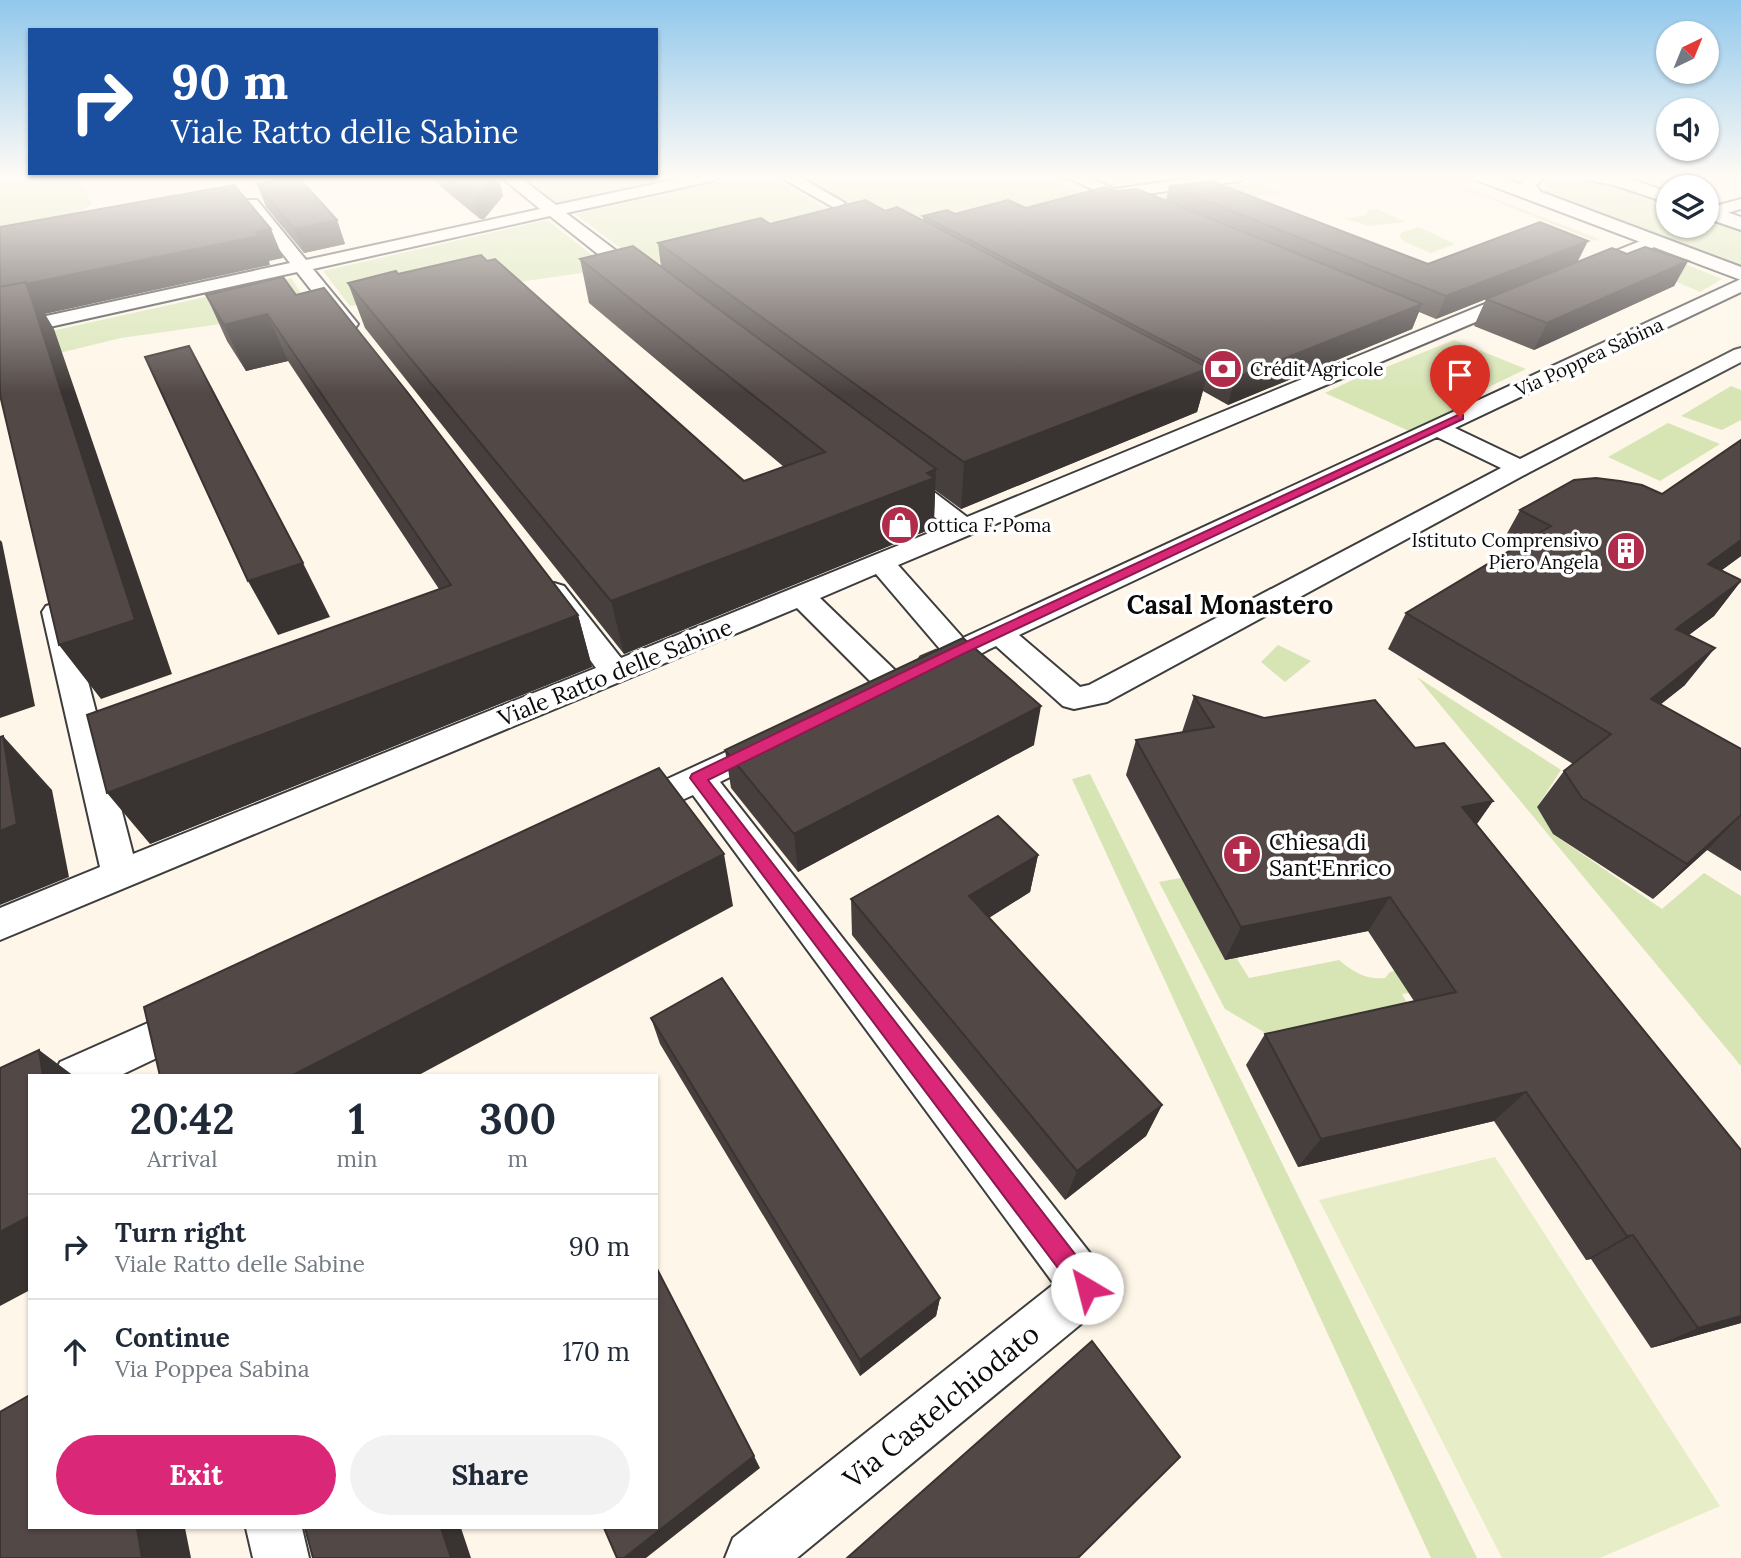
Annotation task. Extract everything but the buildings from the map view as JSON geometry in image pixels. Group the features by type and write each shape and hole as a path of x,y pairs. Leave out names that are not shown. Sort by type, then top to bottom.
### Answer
{"street":[{"path":"285,249 361,341"},
{"path":"0,332 384,249"},
{"path":"602,249 664,297"},
{"path":"1560,279 1634,249"},
{"path":"1674,249 1741,274"},
{"name":"Via Poppea Sabina","path":"999,632 1741,285"},
{"name":"Viale Ratto delle Sabine","path":"0,924 965,528 1216,411 1438,330 1535,290"},
{"path":"1416,321 1438,330"},
{"path":"801,596 880,690 999,632 1074,698 1096,695 1520,468 1741,354"},
{"path":"1437,428 1520,468"},
{"path":"882,464 965,528"},
{"path":"881,563 958,651"},
{"path":"541,574 615,672"},
{"path":"48,580 120,874"},
{"path":"606,822 798,730"},
{"name":"Via Castelchiodato","path":"698,778 1087,1288 753,1558"},
{"path":"79,1074 222,1007"},
{"path":"160,1036 170,1074"},
{"path":"274,1529 281,1558"}],"green space":[{"path":"421,249 584,249 610,269 350,306 323,271"},
{"path":"621,249 759,249 643,265"},
{"path":"1421,249 1442,249 1431,253"},
{"path":"1694,249 1741,249 1741,266"},
{"path":"1663,255 1722,279 1700,292 1635,264"},
{"path":"291,278 313,311 121,338 18,363 11,340"},
{"path":"1454,340 1526,369 1460,401 1467,405 1409,431 1325,393 1380,367 1384,368"},
{"path":"1731,386 1741,390 1741,420 1722,430 1681,416"},
{"path":"1668,423 1720,444 1660,481 1608,457"},
{"path":"1278,645 1311,661 1285,682 1261,662"},
{"path":"1417,677 1561,770 1537,807 1553,834 1662,909 1704,873 1741,896 1741,1066"},
{"path":"1090,774 1477,1558 1431,1558 1072,779"},
{"path":"1186,877 1249,978 1339,960 1371,978 1385,978 1390,972 1405,968 1422,991 1402,994 1421,1027 1299,1053 1225,1009 1159,882"},
{"path":"1495,1157 1720,1506 1600,1558 1502,1558 1319,1200"}],"place":[{"name":"Crédit Agricole","path":"1223,369"},
{"name":"ottica F. Poma","path":"900,525"},
{"name":"Istituto Comprensivo Piero Angela","path":"1626,551"},
{"name":"Chiesa di Sant'Enrico","path":"1242,854"}],"district":[{"name":"Casal Monastero","path":"1230,604"}],"route":[{"path":"1087,1288 698,778 958,651 1460,417"}]}
